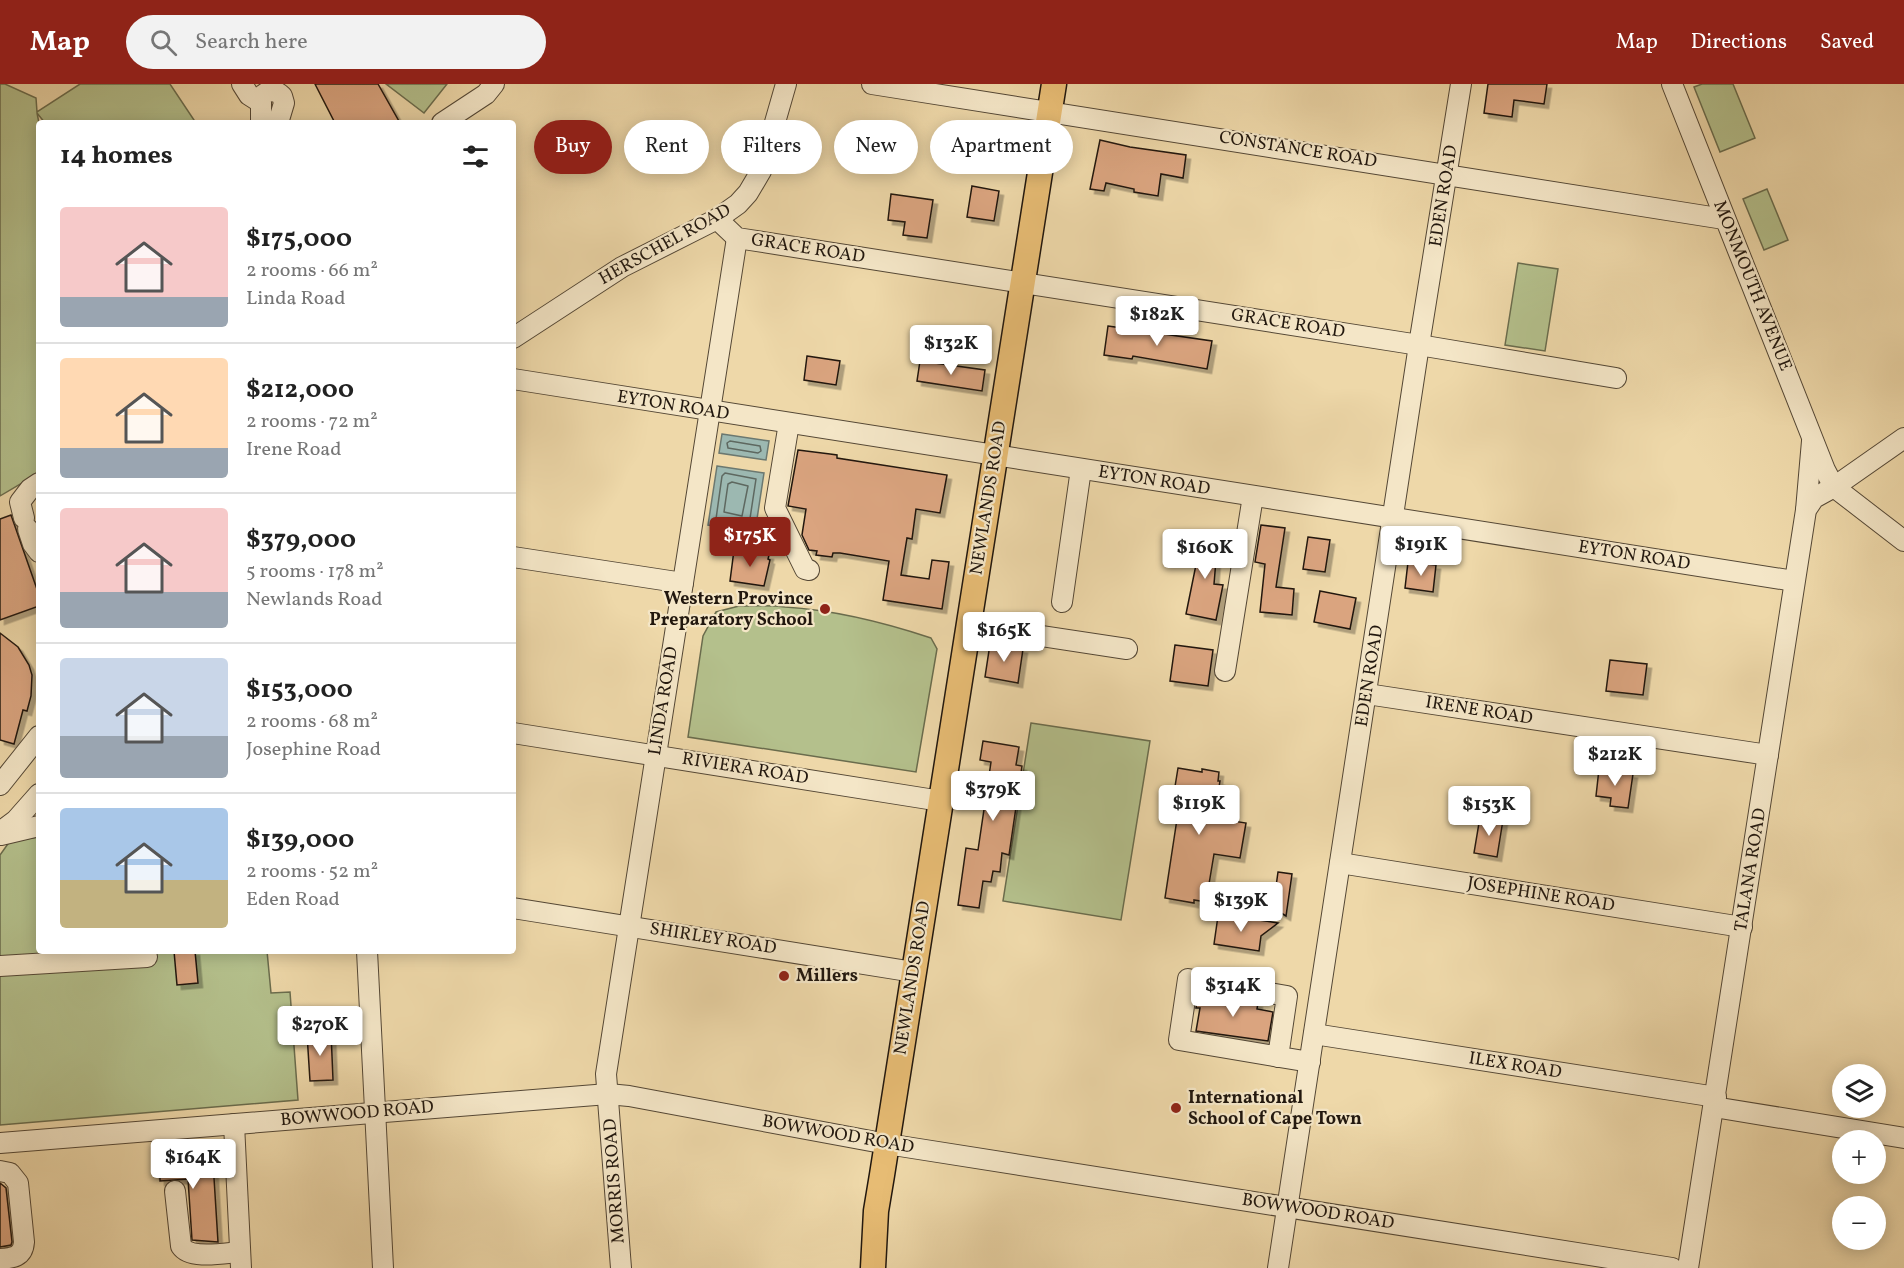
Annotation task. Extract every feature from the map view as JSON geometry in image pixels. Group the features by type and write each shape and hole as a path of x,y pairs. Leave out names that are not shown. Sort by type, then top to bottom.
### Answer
{"main road":[{"name":"NEWLANDS ROAD","path":"873,1268 876,1210 1054,84"}],"street":[{"path":"242,84 249,95 260,102"},
{"path":"447,120 486,94 494,84"},
{"name":"HERSCHEL ROAD","path":"516,336 622,267 717,219 738,204 756,181 765,161 786,84"},
{"name":"CONSTANCE ROAD","path":"872,84 1724,219"},
{"name":"EDEN ROAD","path":"1278,1268 1461,84"},
{"name":"MONMOUTH AVENUE","path":"1672,84 1724,219 1825,470 1834,487"},
{"path":"261,120 261,97 268,91 278,92 282,96 284,103 279,120"},
{"name":"GRACE ROAD","path":"717,219 737,238 1616,378"},
{"name":"LINDA ROAD","path":"608,1094 606,1074 737,238"},
{"name":"EYTON ROAD","path":"516,379 1794,581"},
{"path":"789,423 775,508 805,569 809,570"},
{"name":"TALANA ROAD","path":"1688,1268 1806,510 1813,437"},
{"path":"1806,510 1814,498 1834,487 1904,438"},
{"path":"1062,602 1080,469"},
{"path":"36,485 20,502 36,548"},
{"path":"1834,487 1904,541"},
{"path":"1225,671 1253,496"},
{"path":"516,557 683,583"},
{"path":"969,625 1127,649"},
{"name":"IRENE ROAD","path":"1367,694 1768,755"},
{"name":"RIVIERA ROAD","path":"516,733 941,801"},
{"path":"0,785 36,740"},
{"path":"0,833 16,820 36,797"},
{"path":"0,833 36,827"},
{"name":"JOSEPHINE ROAD","path":"1340,863 1742,927"},
{"name":"SHIRLEY ROAD","path":"516,908 914,972"},
{"path":"367,954 383,1268"},
{"path":"0,966 147,957"},
{"path":"1278,1057 1287,996 1188,979 1179,1040 1278,1057 1310,1062"},
{"name":"ILEX ROAD","path":"1314,1034 1715,1102 1904,1138"},
{"name":"BOWWOOD ROAD","path":"0,1143 608,1094 887,1144 1672,1268"},
{"name":"MORRIS ROAD","path":"608,1094 621,1268"},
{"path":"176,1191 181,1246 184,1250 196,1255 241,1260 234,1124"},
{"path":"0,1171 9,1173 18,1183 24,1250 13,1258 0,1259"}],"green space":[{"path":"0,84 5,84 36,98 37,112 80,84 170,84 194,120 43,120 37,113 36,475 0,496"},
{"path":"386,84 447,84 424,113"},
{"path":"1702,84 1733,84 1755,138 1720,152 1694,87"},
{"path":"1767,189 1788,240 1764,250 1743,199"},
{"path":"1518,263 1558,269 1545,351 1505,345"},
{"path":"739,606 774,606 840,614 878,622 931,638 937,649 916,772 688,737 703,636 716,612"},
{"path":"1031,723 1150,741 1121,920 1003,901"},
{"path":"36,837 36,954 267,954 271,993 290,992 298,1100 0,1125 0,855 10,841"}],"water":[{"path":"722,434 769,441 766,460 719,453"},
{"path":"717,466 764,473 755,532 708,525"}],"building":[{"path":"315,84 378,84 398,120 333,120"},
{"path":"1488,84 1547,84 1544,104 1514,100 1512,117 1484,113"},
{"path":"1100,140 1186,155 1183,178 1161,174 1158,196 1134,192 1134,189 1106,183 1104,191 1090,189"},
{"path":"972,186 999,191 994,221 967,217"},
{"path":"891,194 933,200 927,238 903,235 905,222 888,220"},
{"path":"1108,326 1212,341 1207,369 1133,356 1132,359 1104,355"},
{"path":"807,356 840,361 836,385 804,380"},
{"path":"920,361 985,370 982,391 917,381"},
{"path":"798,450 947,475 940,513 916,509 912,539 907,538 901,575 929,579 932,560 949,562 942,609 883,600 889,561 840,553 833,553 832,557 816,555 817,551 809,550 802,535 806,509 788,506"},
{"path":"11,515 36,586 36,607 0,620 0,519"},
{"path":"1261,525 1285,528 1276,587 1294,589 1292,615 1260,612 1265,564 1255,562"},
{"path":"1197,534 1218,536 1214,584 1223,585 1216,620 1186,614 1197,560 1195,559"},
{"path":"1308,537 1330,540 1325,572 1303,569"},
{"path":"734,550 769,555 764,586 730,581"},
{"path":"1408,562 1436,565 1433,592 1405,588"},
{"path":"1320,591 1356,598 1350,629 1314,622"},
{"path":"0,633 18,647 32,675 31,696 27,711 23,710 14,744 0,740"},
{"path":"990,644 1023,649 1018,683 985,677"},
{"path":"1175,645 1213,650 1208,686 1170,681"},
{"path":"1610,660 1647,664 1643,695 1606,691"},
{"path":"983,741 1019,747 1016,765 1022,766 1009,855 1002,853 1000,872 993,871 991,882 983,881 979,908 958,905 966,848 978,850 991,762 980,760"},
{"path":"1178,768 1219,772 1218,781 1220,781 1214,818 1246,823 1240,858 1214,854 1206,902 1194,900 1194,903 1165,898 1179,806 1172,805"},
{"path":"1599,769 1633,774 1628,808 1610,806 1611,798 1596,796"},
{"path":"1480,817 1503,820 1497,857 1474,853"},
{"path":"1278,872 1292,874 1286,916 1273,908"},
{"path":"1218,916 1278,923 1261,936 1259,951 1214,944"},
{"path":"174,954 195,954 198,983 177,985"},
{"path":"1202,993 1258,1003 1257,1009 1273,1012 1268,1041 1196,1031 1200,1008 1196,1008 1198,995 1201,996"},
{"path":"331,1032 333,1080 310,1081 307,1034"},
{"path":"195,1151 196,1163 213,1162 218,1242 192,1240 188,1179 160,1181 160,1175 155,1175 153,1154"},
{"path":"0,1183 6,1188 12,1242 11,1245 0,1247"}],"place":[{"name":"Western Province Preparatory School","path":"825,609"},
{"name":"Millers","path":"784,976"},
{"name":"International School of Cape Town","path":"1176,1108"}]}
